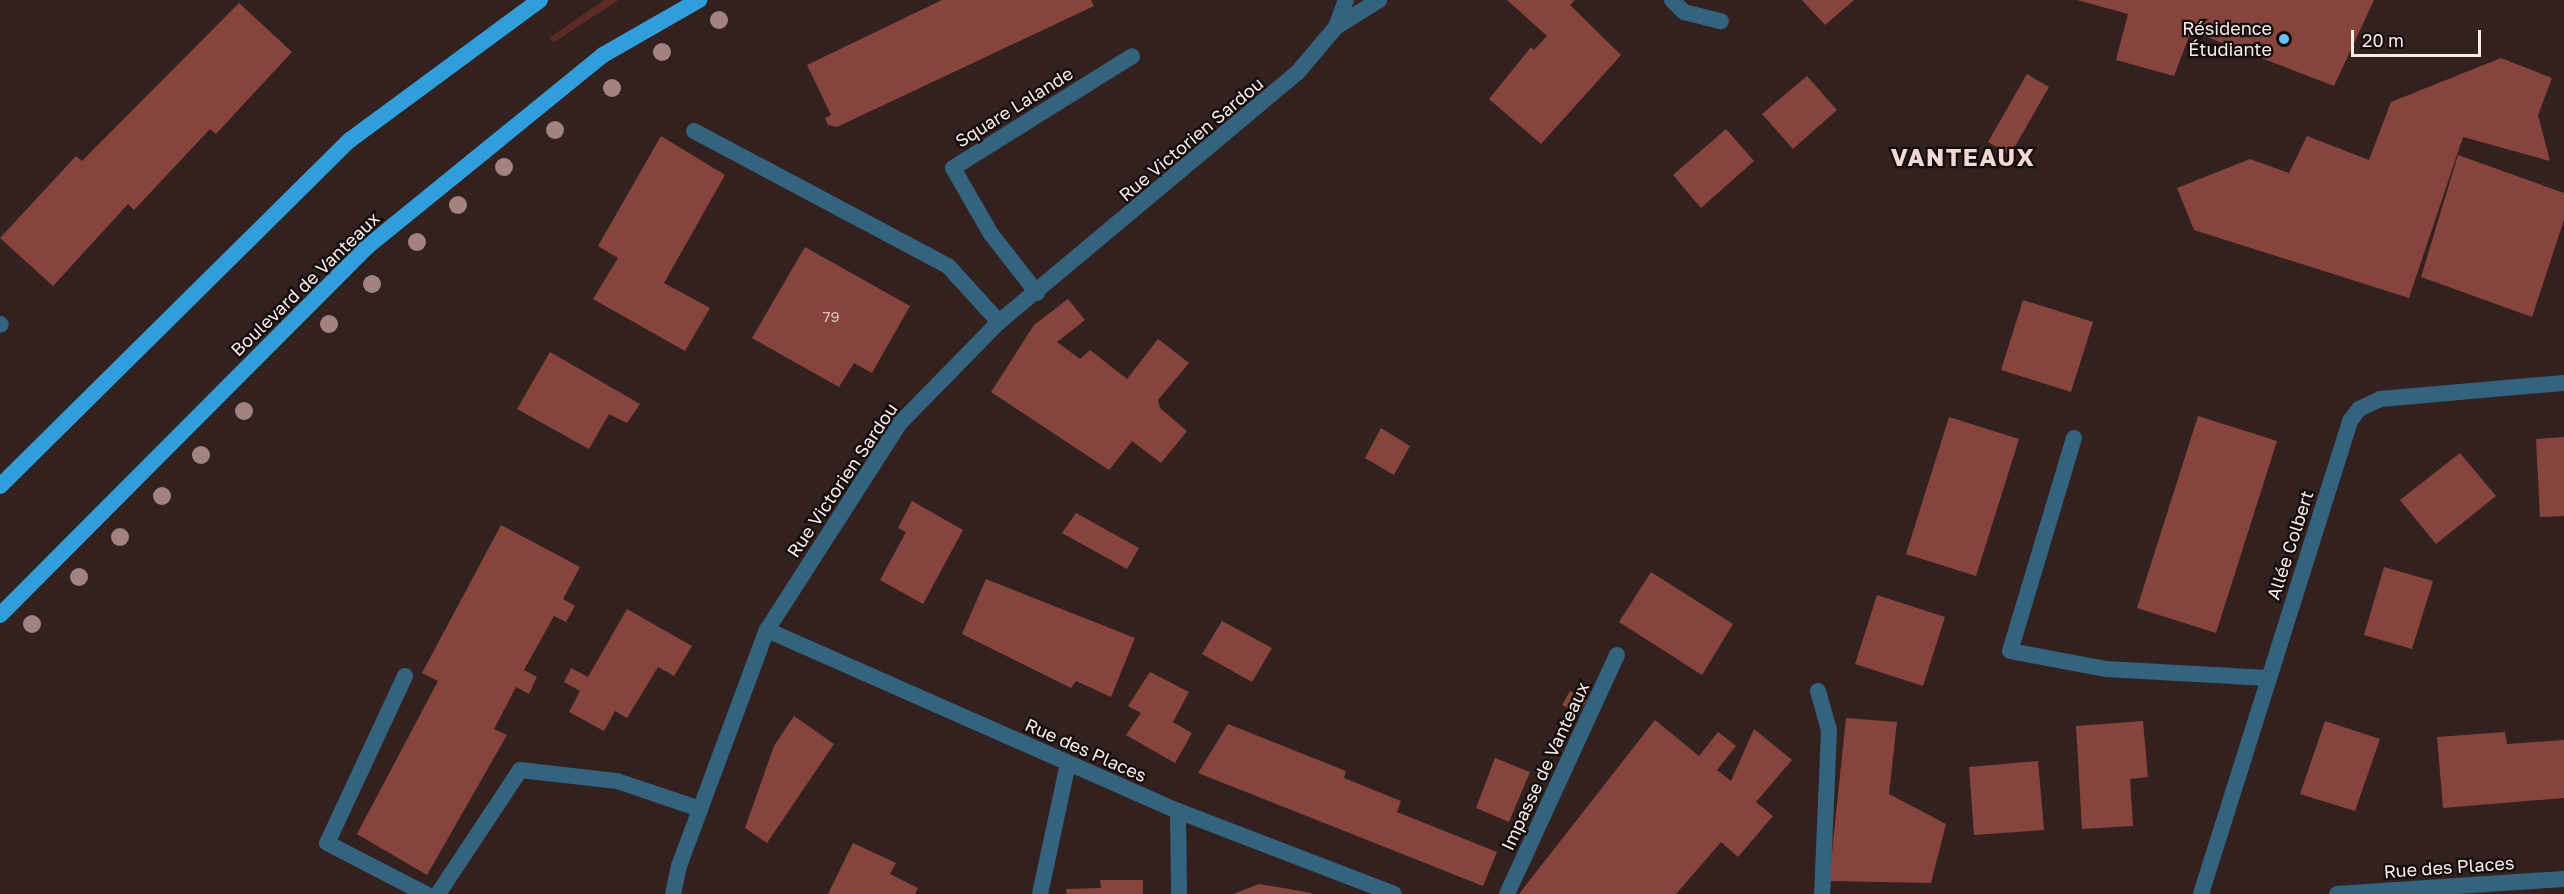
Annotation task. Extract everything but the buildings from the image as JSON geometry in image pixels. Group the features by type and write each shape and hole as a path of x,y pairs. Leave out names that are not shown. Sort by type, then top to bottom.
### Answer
{"main road":[{"path":"0,486 350,140 540,0"},
{"name":"Boulevard de Vanteaux","path":"0,615 368,246 603,55 699,0"}],"street":[{"name":"Rue Victorien Sardou","path":"673,894 700,809 767,630 900,423 999,322 1254,112 1336,27 1346,0"},
{"path":"1336,27 1379,0"},
{"path":"1672,0 1684,12 1721,21"},
{"name":"Square Lalande","path":"1037,293 991,234 953,168 1132,56"},
{"path":"694,131 948,266 999,322"},
{"name":"Allée Colbert","path":"2201,894 2350,421 2359,409 2380,399 2564,384"},
{"path":"2074,438 2010,651 2106,669 2268,678"},
{"name":"Rue des Places","path":"767,630 1178,811 1394,894"},
{"name":"Impasse de Vanteaux","path":"1507,894 1617,655"},
{"path":"405,676 327,843 426,894"},
{"path":"1818,691 1829,730 1822,894"},
{"path":"1040,894 1068,763"},
{"path":"438,894 520,770 617,781 700,809"},
{"path":"1178,811 1179,894"},
{"name":"Rue des Places","path":"2337,894 2564,879"}],"shaded area":[{"path":"604,0 619,0 554,42 549,38"}],"place":[{"name":"Résidence Étudiante","path":"2284,39"}],"district":[{"name":"VANTEAUX","path":"1963,157"}]}
